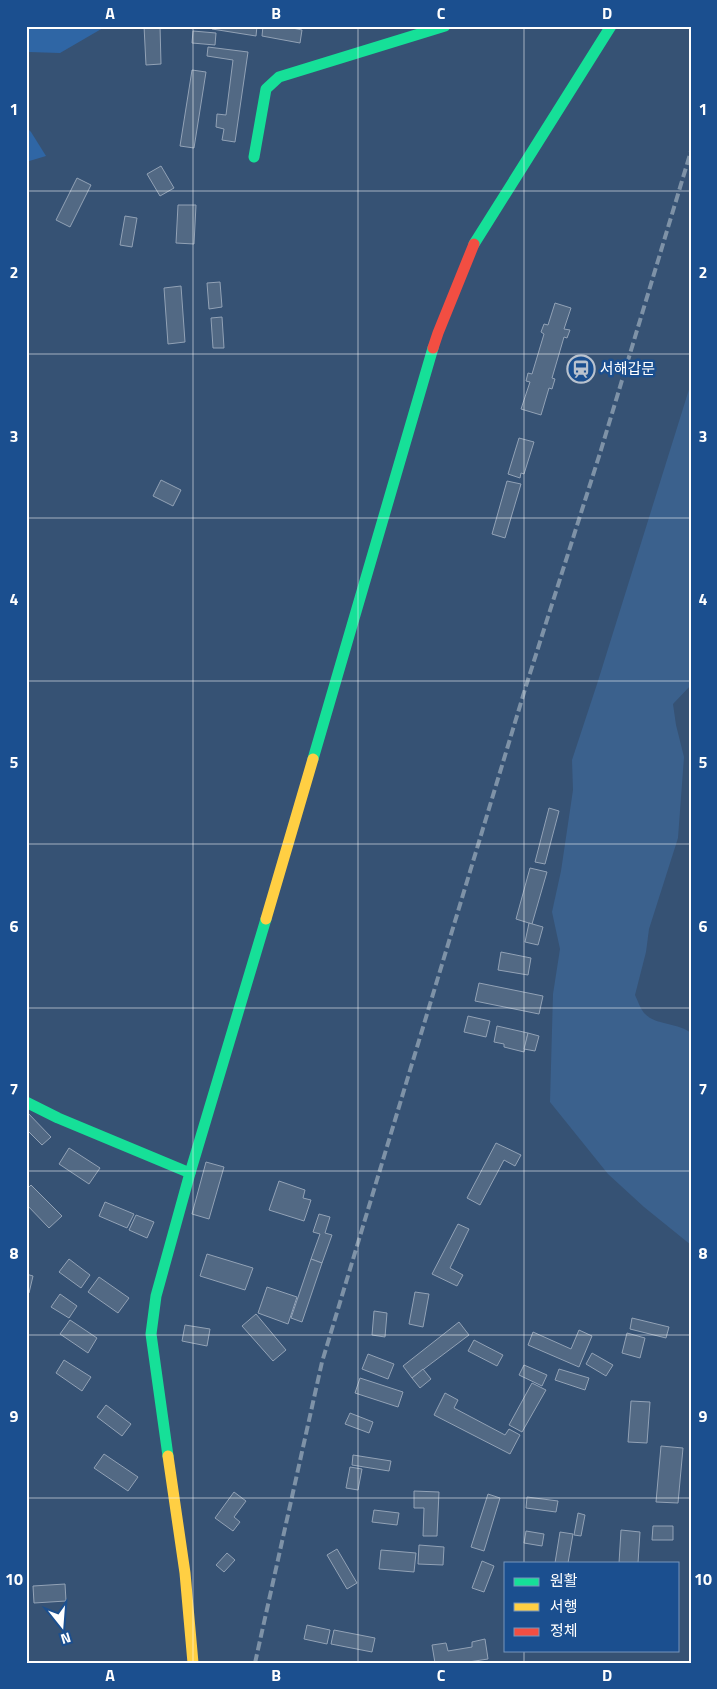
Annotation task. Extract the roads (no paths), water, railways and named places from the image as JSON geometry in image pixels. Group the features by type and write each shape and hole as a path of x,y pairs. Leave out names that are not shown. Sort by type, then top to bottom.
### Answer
{"main road":[{"path":"254,157 266,90 278,78 445,26"},
{"path":"193,1663 185,1574 151,1334 156,1296 190,1173 283,861 402,448 438,333 474,246 611,26"},
{"path":"26,1102 58,1118 190,1173"}],"railway":[{"path":"255,1663 322,1362 526,686 601,450 691,151"}],"place":[{"name":"서해갑문","path":"581,369"}]}
